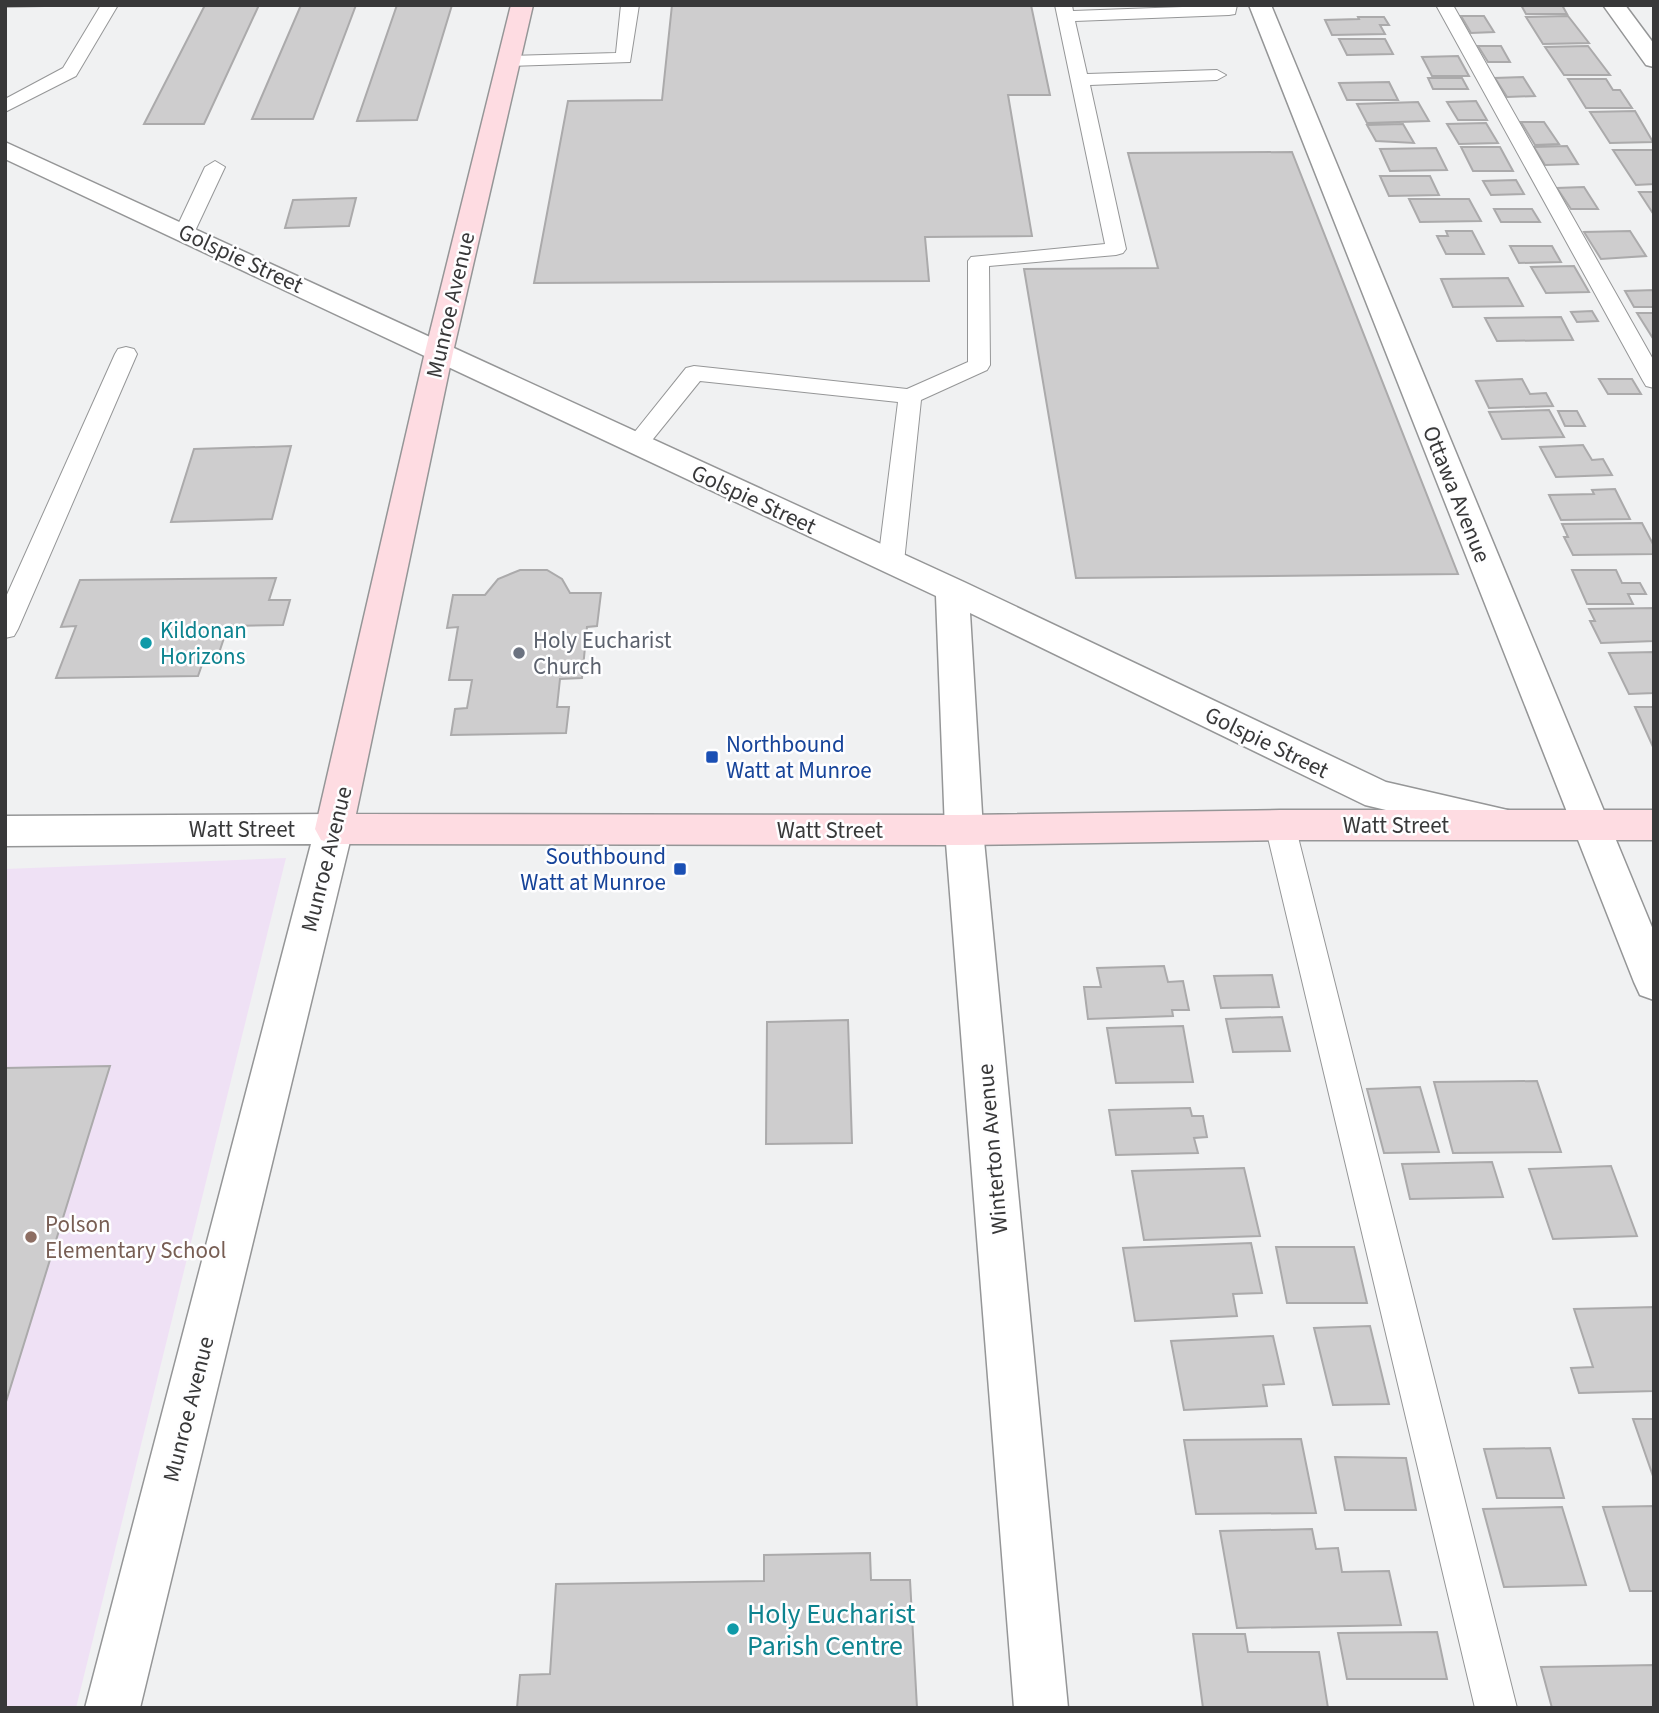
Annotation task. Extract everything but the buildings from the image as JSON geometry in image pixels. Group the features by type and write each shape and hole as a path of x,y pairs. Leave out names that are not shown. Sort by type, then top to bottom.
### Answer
{"main road":[{"name":"Munroe Avenue","path":"334,829 439,352 522,5"},
{"name":"Watt Street","path":"334,829 964,830 1280,825 1654,825"}],"street":[{"name":"Ottawa Avenue","path":"1260,5 1654,982"},
{"path":"1614,5 1654,60"},
{"name":"Golspie Street","path":"5,149 952,590 1378,795 1511,824"},
{"name":"Winterton Avenue","path":"952,590 964,830 1041,1708"},
{"name":"Watt Street","path":"5,831 334,829"},
{"name":"Munroe Avenue","path":"112,1708 334,829"}],"lane":[{"path":"5,106 70,72 110,5"},
{"path":"509,61 624,58 630,5"},
{"path":"637,444 694,373 910,396 979,365 978,261 1116,250 1064,11 1229,10 1228,5"},
{"path":"1444,5 1654,381"},
{"path":"1079,80 1217,75"},
{"path":"185,231 215,167"},
{"path":"5,629 127,354"},
{"path":"891,562 910,396"},
{"path":"1280,825 1496,1708"}],"shaded area":[{"path":"286,858 76,1708 5,1708 5,869"}],"place":[{"name":"Kildonan Horizons","path":"146,643"},
{"name":"Holy Eucharist Church","path":"519,653"},
{"name":"Northbound Watt at Munroe","path":"712,757"},
{"name":"Southbound Watt at Munroe","path":"680,869"},
{"name":"Polson Elementary School","path":"31,1237"},
{"name":"Holy Eucharist Parish Centre","path":"733,1629"}]}
